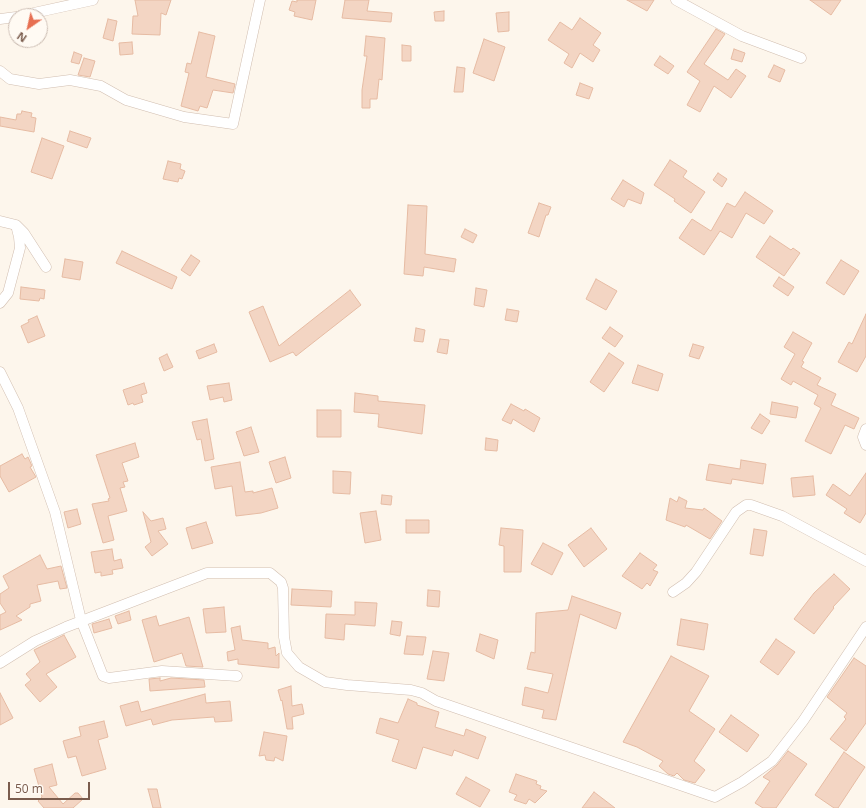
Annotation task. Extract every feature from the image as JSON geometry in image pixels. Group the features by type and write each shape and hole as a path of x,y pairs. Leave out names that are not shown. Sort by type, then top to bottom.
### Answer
{"street":[{"path":"48,10 93,0"},
{"path":"0,71 10,79 39,84 70,80 101,86 126,100 184,117 233,124 260,0"},
{"path":"676,0 742,36 801,58"},
{"path":"0,221 16,226 31,242 46,267"},
{"path":"0,303 8,293 20,248 16,226"},
{"path":"0,372 18,408 55,512 81,620 102,674 106,678 162,671 237,676"},
{"path":"866,429 863,437 866,445"},
{"path":"673,592 680,589 696,572 736,512 746,505 751,505 782,516 866,561"},
{"path":"0,662 35,640 81,620 207,573 270,573 281,582 283,588 284,637 287,653 299,667 325,682 417,692 436,701 715,797 742,782 772,761 803,721 866,627"}],"building":[{"path":"135,0 171,0 166,15 161,13 160,35 132,34 133,16 138,16"},
{"path":"297,0 316,0 312,20 294,16 295,12 289,10 292,1 297,2"},
{"path":"345,0 369,0 367,11 392,13 391,22 342,18"},
{"path":"627,0 654,0 647,11"},
{"path":"810,0 841,0 831,15"},
{"path":"444,11 444,21 435,21 434,12"},
{"path":"509,12 509,31 498,32 496,13"},
{"path":"580,18 601,33 593,45 600,50 593,62 580,53 572,68 564,63 569,54 548,40 560,22 572,30"},
{"path":"108,19 117,21 113,41 103,38"},
{"path":"716,29 725,34 704,64 728,80 736,69 746,76 731,98 714,86 700,112 687,105 700,81 687,72"},
{"path":"199,32 215,36 206,77 235,84 233,93 213,90 207,108 200,106 198,111 181,106 189,73 185,72 187,63 191,64"},
{"path":"366,36 385,38 382,80 379,79 377,99 370,99 370,108 362,108 362,90 367,56 364,56"},
{"path":"484,39 505,47 494,81 473,73"},
{"path":"132,42 133,54 120,55 119,43"},
{"path":"402,45 411,46 411,61 402,61"},
{"path":"734,49 745,53 742,62 731,59"},
{"path":"74,52 82,55 79,64 71,62"},
{"path":"660,56 674,66 668,74 654,65"},
{"path":"84,58 95,61 90,77 78,75"},
{"path":"774,65 785,70 780,82 768,77"},
{"path":"457,67 465,68 463,92 454,92"},
{"path":"580,83 593,88 589,99 576,95"},
{"path":"22,111 32,113 31,117 36,118 34,132 0,126 0,117 16,120 17,114 21,114"},
{"path":"70,131 91,138 87,148 67,141"},
{"path":"42,138 64,146 52,179 31,172"},
{"path":"670,160 687,171 683,177 705,192 691,213 674,201 675,199 654,185"},
{"path":"168,161 181,164 180,169 185,171 182,179 179,178 178,182 163,179"},
{"path":"718,173 727,179 722,187 713,180"},
{"path":"623,180 644,193 641,204 628,199 624,207 611,199"},
{"path":"745,192 773,211 764,224 746,213 732,238 720,231 704,255 679,238 692,219 711,231 727,203 735,207"},
{"path":"539,203 551,207 548,215 546,215 539,237 528,233"},
{"path":"408,205 427,206 425,254 456,259 454,272 424,267 423,276 404,274"},
{"path":"465,229 477,235 473,243 461,237"},
{"path":"770,236 791,250 793,248 800,253 784,276 756,257"},
{"path":"122,251 177,277 172,289 116,263"},
{"path":"191,255 200,261 190,276 181,270"},
{"path":"65,259 83,262 80,280 62,277"},
{"path":"841,260 859,271 844,295 826,283"},
{"path":"779,277 794,287 788,296 773,286"},
{"path":"596,279 617,291 606,310 586,299"},
{"path":"21,287 45,290 44,299 40,298 39,301 20,299"},
{"path":"476,288 487,290 484,307 474,305"},
{"path":"350,290 361,305 296,356 293,352 270,362 249,312 263,306 279,346"},
{"path":"507,309 519,311 517,322 505,320"},
{"path":"866,314 866,356 857,372 838,362 849,342 852,344"},
{"path":"37,316 45,336 28,343 21,326 29,322 28,320"},
{"path":"610,327 623,336 615,347 602,338"},
{"path":"416,328 425,330 423,342 414,341"},
{"path":"793,332 812,343 802,361 804,362 801,367 821,378 817,385 836,394 831,405 859,418 854,429 845,425 831,454 805,441 821,408 814,404 818,395 793,381 791,385 781,379 795,354 784,347"},
{"path":"440,339 449,340 447,354 437,352"},
{"path":"214,344 217,352 199,359 196,351"},
{"path":"693,344 704,347 699,359 689,356"},
{"path":"609,353 624,363 604,392 590,382"},
{"path":"167,354 173,367 164,371 159,358"},
{"path":"638,365 663,374 658,391 632,383"},
{"path":"144,383 147,393 141,395 143,402 128,405 123,390"},
{"path":"229,383 232,400 224,402 223,397 210,400 207,386"},
{"path":"355,393 378,396 378,401 425,405 422,434 378,427 379,414 354,412"},
{"path":"772,402 798,407 796,418 770,414"},
{"path":"511,404 524,411 525,409 540,418 534,432 513,419 511,424 502,420"},
{"path":"317,410 341,410 341,437 317,437"},
{"path":"760,414 770,421 762,434 751,428"},
{"path":"207,419 214,459 205,461 201,439 197,440 192,422"},
{"path":"251,427 259,452 244,456 236,432"},
{"path":"486,438 498,440 497,451 485,450"},
{"path":"135,443 139,457 122,463 128,481 123,482 125,487 120,488 127,511 108,516 114,540 103,543 92,504 109,501 108,499 110,498 96,455"},
{"path":"22,454 25,459 28,457 32,466 30,467 36,477 9,492 0,476 0,466"},
{"path":"285,457 291,478 276,483 269,462"},
{"path":"741,460 766,464 763,484 732,479 731,484 706,480 709,464 740,469"},
{"path":"240,462 245,492 253,491 253,493 272,488 278,508 261,513 236,516 232,486 215,489 211,467"},
{"path":"333,471 351,472 350,494 333,493"},
{"path":"866,473 866,513 860,523 844,513 847,509 826,495 833,484 850,496"},
{"path":"813,476 815,495 793,497 791,478"},
{"path":"382,495 392,496 391,505 381,504"},
{"path":"679,497 687,501 685,508 703,510 704,508 722,521 710,539 686,525 685,527 666,520 670,498 677,502"},
{"path":"77,509 81,524 68,528 64,512"},
{"path":"376,511 381,540 365,543 360,513"},
{"path":"143,512 151,521 163,518 166,529 158,531 168,544 152,556 145,547 151,542"},
{"path":"406,520 429,520 429,533 406,533"},
{"path":"206,522 213,543 192,549 186,528"},
{"path":"501,528 523,530 521,572 504,572 504,546 499,545"},
{"path":"591,528 607,549 584,567 568,545"},
{"path":"754,529 767,531 763,556 750,554"},
{"path":"543,543 563,553 552,575 531,564"},
{"path":"112,549 114,561 121,559 123,568 112,570 113,574 101,576 101,572 95,573 91,552"},
{"path":"640,553 657,565 653,570 658,572 650,586 647,583 642,589 622,576"},
{"path":"40,555 47,569 61,566 67,588 60,589 58,581 37,585 41,601 30,604 30,607 16,616 22,620 0,630 0,615 6,612 0,603 0,594 9,588 3,576"},
{"path":"834,574 850,589 833,607 834,608 814,634 794,619 814,593"},
{"path":"292,589 332,591 331,607 291,605"},
{"path":"428,590 440,591 439,607 427,606"},
{"path":"572,596 621,613 616,629 580,614 556,720 542,718 544,710 522,705 525,687 548,693 553,674 527,669 531,652 535,653 536,613 568,610"},
{"path":"355,602 377,603 375,626 345,624 344,640 325,638 326,614 355,615"},
{"path":"224,607 226,632 206,633 203,609"},
{"path":"129,611 131,620 118,624 115,616"},
{"path":"156,616 159,626 189,617 203,667 186,666 182,653 154,662 142,620"},
{"path":"109,619 112,628 94,633 92,624"},
{"path":"681,619 708,624 704,650 677,645"},
{"path":"392,621 402,622 400,636 390,634"},
{"path":"240,626 242,640 268,643 268,649 275,647 276,656 279,653 279,668 238,664 238,659 228,661 227,652 235,650 231,628"},
{"path":"480,634 498,640 494,659 476,651"},
{"path":"64,635 76,657 46,674 57,687 40,702 25,685 31,680 26,674 40,662 34,650"},
{"path":"407,636 426,637 423,655 404,654"},
{"path":"776,639 795,652 778,675 760,662"},
{"path":"433,651 449,653 444,681 427,679"},
{"path":"671,656 709,676 689,711 715,729 694,761 705,770 695,783 684,780 677,773 674,776 668,774 659,766 663,761 637,747 623,742"},
{"path":"854,658 866,666 866,723 846,751 830,739 846,719 844,717 847,713 827,697"},
{"path":"160,678 160,681 171,678 204,680 205,687 150,691 149,679"},
{"path":"291,686 292,706 302,704 304,714 292,717 293,729 287,729 282,700 281,701 278,690"},
{"path":"0,693 13,718 0,725"},
{"path":"205,694 206,703 230,701 232,721 215,722 214,717 172,720 153,725 151,719 126,726 120,706 138,701 141,712"},
{"path":"408,699 417,703 417,705 439,712 435,727 464,736 466,729 486,737 478,759 454,750 452,756 423,747 416,769 392,761 399,740 376,733 380,718 398,723"},
{"path":"731,715 759,735 747,752 719,732"},
{"path":"104,721 108,737 98,740 106,769 82,776 76,756 68,758 63,741 81,736 79,727"},
{"path":"264,732 287,736 283,761 275,757 274,761 266,760 265,755 259,756"},
{"path":"788,751 807,764 776,808 763,808 755,803 770,781 763,777 777,765"},
{"path":"844,752 865,767 838,808 834,808 815,795"},
{"path":"52,764 57,785 49,787 63,804 75,793 78,793 83,799 73,808 44,808 38,801 42,797 34,769"},
{"path":"516,774 537,781 536,784 541,786 540,789 547,791 535,803 529,799 526,804 514,800 517,795 509,792"},
{"path":"466,777 490,790 480,807 456,794"},
{"path":"148,789 157,789 161,808 153,808"},
{"path":"594,792 615,808 582,808"}]}
